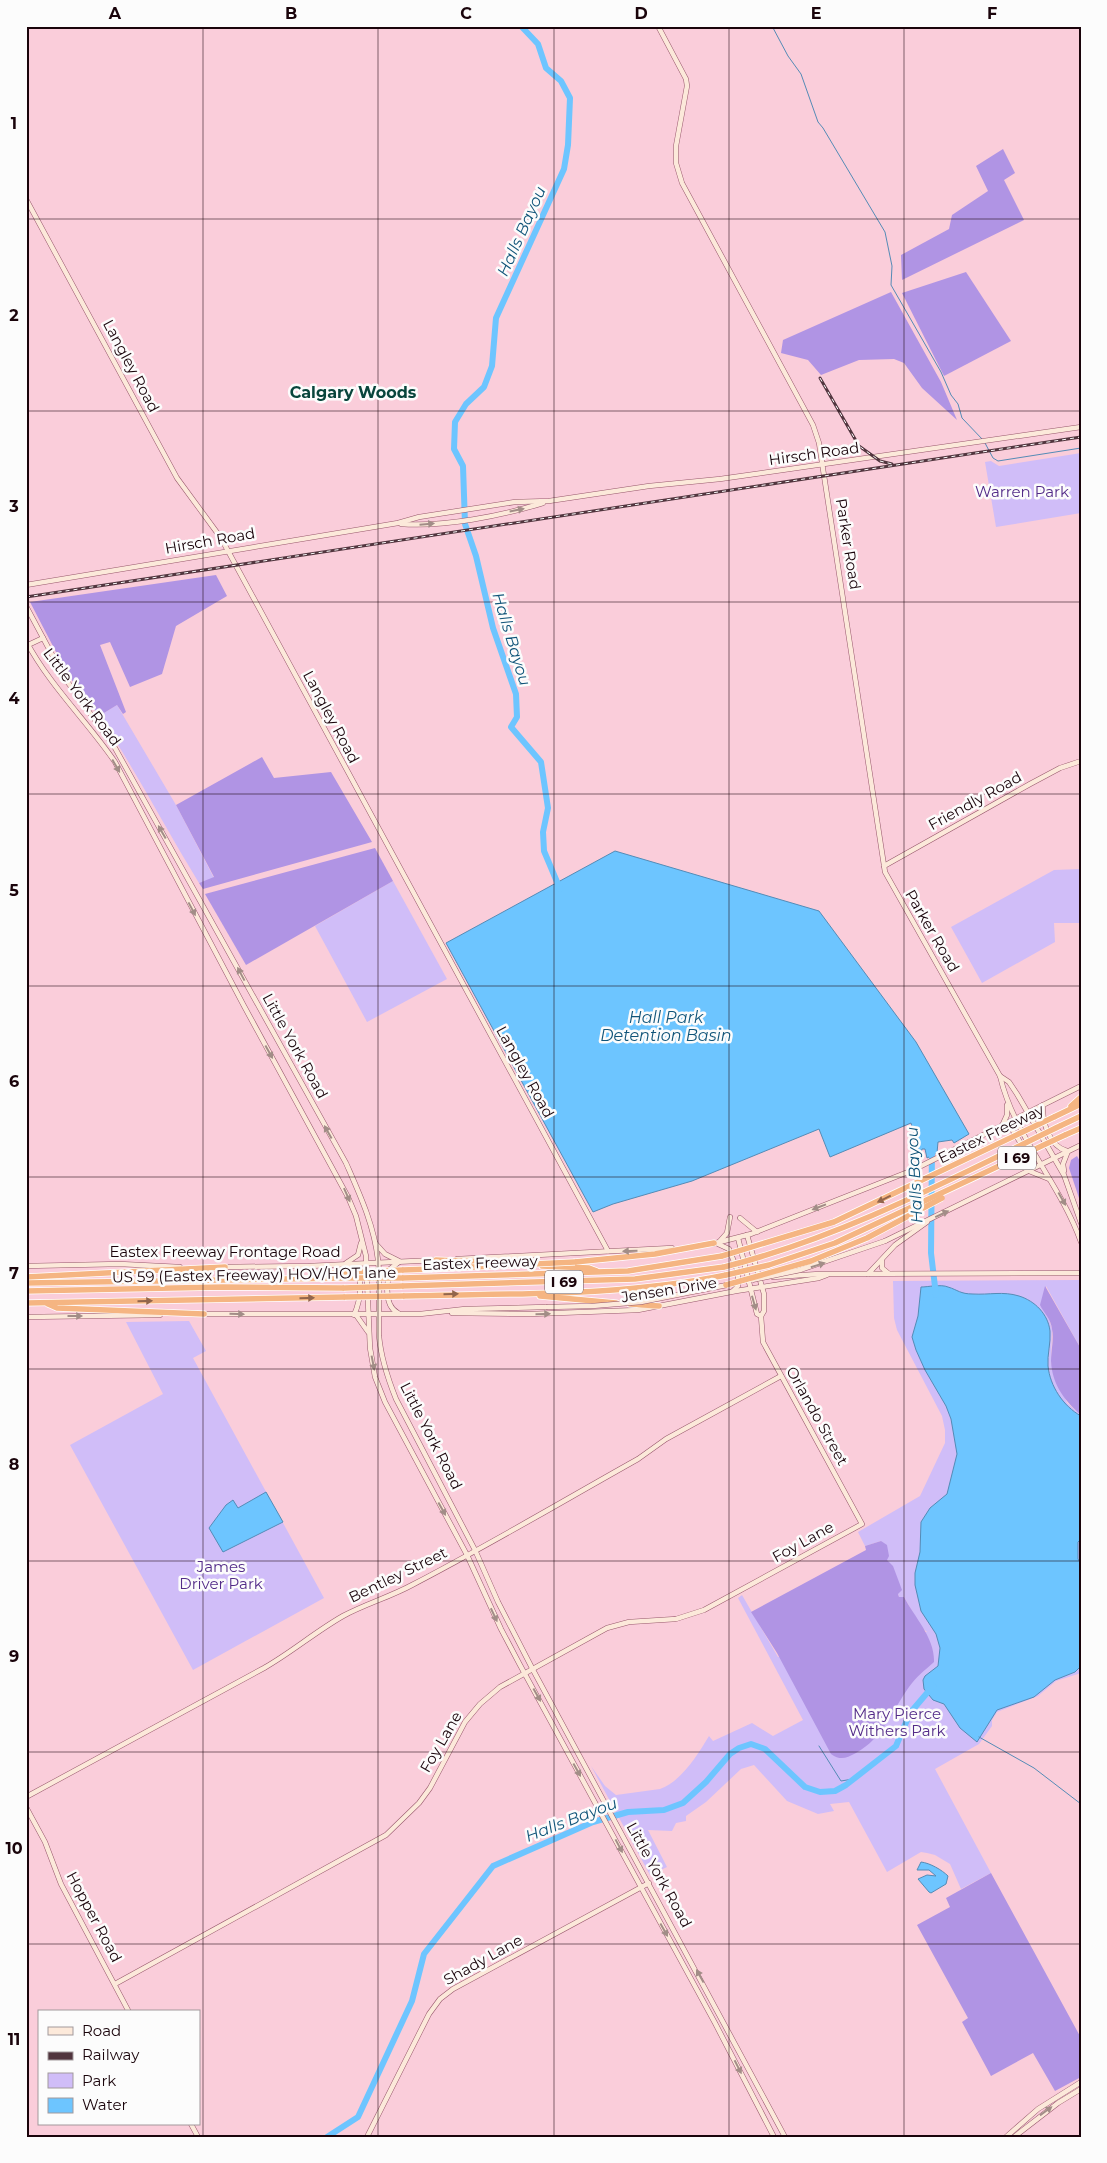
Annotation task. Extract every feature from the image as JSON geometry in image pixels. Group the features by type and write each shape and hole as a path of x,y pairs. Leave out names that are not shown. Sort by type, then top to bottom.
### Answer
{"highway":[{"path":"1067,1111 1081,1097"},
{"name":"Eastex Freeway","path":"26,1282 311,1278 345,1275 402,1278 524,1273 601,1273 642,1270 722,1256 834,1222 1081,1104"},
{"name":"US 59 (Eastex Freeway) HOV/HOT lane","path":"26,1291 223,1287 344,1288 635,1279 724,1266 765,1256 861,1221 1081,1116"},
{"name":"Eastex Freeway","path":"26,1303 586,1293 626,1290 726,1275 769,1265 835,1243 970,1182 1081,1128"},
{"path":"726,1285 811,1260 868,1238 970,1182"},
{"path":"345,1275 402,1270 575,1262 655,1254 716,1243"},
{"path":"436,1260 589,1268 601,1273"},
{"path":"26,1277 225,1267"},
{"path":"503,1293 659,1306"},
{"path":"44,1303 57,1308 204,1314"}],"main road":[{"name":"Parker Road","path":"658,26 686,79 687,86 676,146 676,163 682,183 813,425 819,443 884,866 888,878 1000,1076 1006,1099 1016,1120 1071,1215 1081,1242"},
{"name":"Langley Road","path":"26,199 177,478 186,493 207,518 228,551 608,1251"},
{"name":"Hirsch Road","path":"398,524 418,525 484,517 549,501 649,486 720,479 823,465 1081,427"},
{"name":"Hirsch Road","path":"26,585 398,524 419,517 483,506 515,502 549,501"},
{"name":"Little York Road","path":"26,606 64,677 115,748 346,1163 368,1212 375,1242 378,1263 380,1346 387,1374 413,1434 475,1550 498,1602 532,1668 786,2137"},
{"path":"27,643 44,638"},
{"name":"Little York Road","path":"27,643 50,680 100,740 114,762 244,1006 342,1184 356,1216 366,1263 369,1334 371,1353 379,1387 403,1438 467,1555 524,1672 716,2024 774,2137"},
{"name":"Friendly Road","path":"884,866 1037,780 1081,761"},
{"path":"244,1006 255,1000"},
{"name":"Parker Road","path":"1000,1076 1009,1082 1064,1175 1081,1223"},
{"name":"Eastex Freeway Frontage Road","path":"26,1266 120,1264 225,1267 378,1263 671,1249 716,1243 757,1232 913,1170 1081,1086"},
{"path":"1006,1099 1008,1110 1002,1126 1011,1128 1015,1133 1027,1160 1027,1171"},
{"path":"1043,1105 1042,1118 1052,1138 1060,1148 1068,1151"},
{"path":"26,1317 204,1314 424,1314 465,1310 592,1306 641,1302 800,1270 906,1234 928,1221 1081,1145"},
{"path":"1064,1175 1063,1164 1068,1151"},
{"path":"1027,1171 1046,1177 1052,1182"},
{"path":"356,1216 368,1212"},
{"path":"1071,1215 1078,1212"},
{"path":"716,1243 727,1233 730,1217"},
{"path":"740,1218 757,1232"},
{"path":"868,1274 906,1234"},
{"name":"Orlando Street","path":"747,1235 763,1286 764,1311 761,1316 763,1342 862,1524"},
{"path":"355,1315 359,1301 360,1284 356,1269 347,1264 359,1252 361,1237"},
{"name":"Orlando Street","path":"738,1238 757,1314 761,1316"},
{"path":"375,1242 385,1254 400,1261 390,1269 388,1282 389,1303 394,1312 400,1314"},
{"path":"716,1243 726,1246 732,1254 739,1281 738,1286 732,1292"},
{"path":"882,1258 881,1265 888,1274"},
{"name":"Jensen Drive","path":"760,1278 819,1274 945,1272 1081,1273"},
{"name":"Jensen Drive","path":"424,1314 578,1313 638,1310 751,1288 819,1278 826,1275"},
{"path":"355,1315 369,1334"},
{"name":"Bentley Street","path":"26,1798 264,1668 288,1654 310,1636 343,1616 395,1594 467,1555 638,1459 674,1435 780,1376"},
{"path":"403,1438 413,1434"},
{"name":"Foy Lane","path":"115,1984 386,1835 412,1812 425,1795 456,1737 475,1710 496,1690 524,1672 607,1628 629,1622 676,1619 704,1610 862,1524"},
{"path":"488,1601 498,1602"},
{"path":"560,1738 568,1734"},
{"name":"Hopper Road","path":"26,1806 45,1842 61,1884 128,2010"},
{"name":"Shady Lane","path":"367,2137 429,2014 440,1999 453,1989 649,1882"},
{"path":"1006,2137 1028,2117 1079,2083 1081,2089 1058,2102 1014,2137"},
{"path":"1028,2117 1032,2122"}],"green space":[{"name":"Warren Park","path":"1081,453 1081,513 996,527 985,462 991,461 999,466"},
{"path":"117,705 176,805 214,878 199,883 99,716"},
{"path":"1081,869 1081,923 1054,923 1055,942 982,983 951,927 1054,870"},
{"path":"393,881 447,979 367,1022 315,926"},
{"name":"Mary Pierce Withers Park","path":"1081,1280 1081,1349 1046,1286 1042,1308 1048,1315 1052,1329 1051,1363 1067,1403 1081,1415 1081,1673 1056,1681 1038,1696 997,1712 992,1720 992,1726 979,1744 935,1769 991,1873 961,1889 950,1864 935,1855 921,1852 887,1872 849,1802 830,1804 834,1811 818,1814 787,1801 754,1765 741,1769 706,1802 686,1816 686,1821 676,1823 672,1831 648,1830 667,1867 650,1875 591,1766 605,1786 616,1795 660,1789 675,1780 682,1773 709,1736 713,1741 752,1723 773,1736 803,1720 738,1598 742,1595 778,1657 927,1632 921,1627 904,1597 899,1597 881,1541 865,1546 858,1532 920,1496 945,1443 942,1416 897,1330 894,1318 893,1281"},
{"name":"James Driver Park","path":"189,1321 206,1351 193,1358 324,1598 193,1670 70,1445 163,1394 126,1322"}],"shaded area":[{"path":"1003,149 1015,173 1004,180 1024,220 902,280 901,255 949,229 952,215 988,191 976,166"},
{"path":"966,272 1011,341 944,376 902,293"},
{"path":"891,292 941,382 957,420 922,388 904,363 894,359 859,360 821,375 808,360 781,353 783,340"},
{"path":"216,575 227,596 176,626 162,674 130,687 110,642 100,645 126,712 123,714 117,705 99,716 68,675 30,602"},
{"path":"262,757 274,778 331,772 372,842 203,889 199,883 214,877 176,805"},
{"path":"375,848 393,881 246,965 205,894"},
{"path":"1077,1156 1081,1163 1081,1204 1069,1168 1071,1160"},
{"path":"1045,1286 1081,1349 1081,1415 1064,1397 1054,1377 1051,1361 1053,1337 1051,1325 1040,1305"},
{"path":"881,1541 887,1545 889,1556 887,1560 893,1566 902,1590 898,1594 899,1597 904,1597 924,1628 931,1645 934,1662 912,1683 873,1740 856,1753 841,1758 831,1754 777,1653 751,1612 866,1550 865,1546"},
{"path":"991,1873 1081,2038 1081,2077 1055,2091 1033,2053 991,2076 962,2022 968,2018 917,1925 950,1907 946,1898"}],"water":[{"name":"Hall Park Detention Basin","path":"615,851 819,911 916,1042 969,1134 954,1143 952,1140 938,1142 937,1153 927,1158 925,1149 922,1149 920,1156 911,1123 830,1157 819,1129 692,1181 613,1204 593,1212 446,943"},
{"path":"942,1286 969,1294 1002,1293 1013,1295 1025,1298 1040,1309 1047,1319 1050,1331 1048,1366 1051,1381 1063,1401 1081,1416 1081,1539 1078,1542 1078,1559 1081,1564 1081,1666 1075,1672 1055,1680 1034,1697 997,1710 977,1742 960,1728 944,1704 933,1700 924,1689 923,1680 925,1676 938,1666 940,1648 936,1634 921,1611 915,1585 915,1573 920,1552 921,1522 930,1508 947,1494 957,1454 951,1419 946,1406 925,1370 912,1337 918,1316 921,1287"},
{"path":"266,1492 283,1522 223,1552 209,1528 226,1505 233,1500 238,1508"},
{"path":"921,1862 932,1865 948,1876 946,1884 931,1893 929,1892 918,1879 927,1875 936,1876 929,1870 917,1870"}],"waterway":[{"name":"Halls Bayou","path":"521,26 538,44 546,68 561,81 570,98 568,145 564,169 496,318 492,366 484,387 466,404 455,422 454,449 463,466 465,524 476,556 493,628 516,694 517,717 511,727 541,762 548,808 543,832 544,851 560,889"},
{"path":"772,26 788,56 801,74 818,122 885,232 892,266 891,285 941,372 951,395 958,404 962,418 983,440"},
{"path":"985,443 993,458 998,461 1081,448"},
{"name":"Halls Bayou","path":"932,1148 931,1253 936,1295"},
{"name":"Halls Bayou","path":"327,2137 358,2117 412,2001 424,1954 493,1866 593,1822 628,1812 664,1810 683,1803 706,1782 730,1754 739,1748 751,1744 765,1749 805,1787 820,1792 835,1791 846,1785 896,1746 910,1713 933,1686"},
{"path":"979,1737 1034,1768 1081,1804"},
{"path":"819,1746 841,1781 853,1779"}],"railway":[{"path":"820,378 859,446 880,461 892,464"},
{"path":"26,597 1081,437"}],"district":[{"name":"Calgary Woods","path":"353,392"}]}
